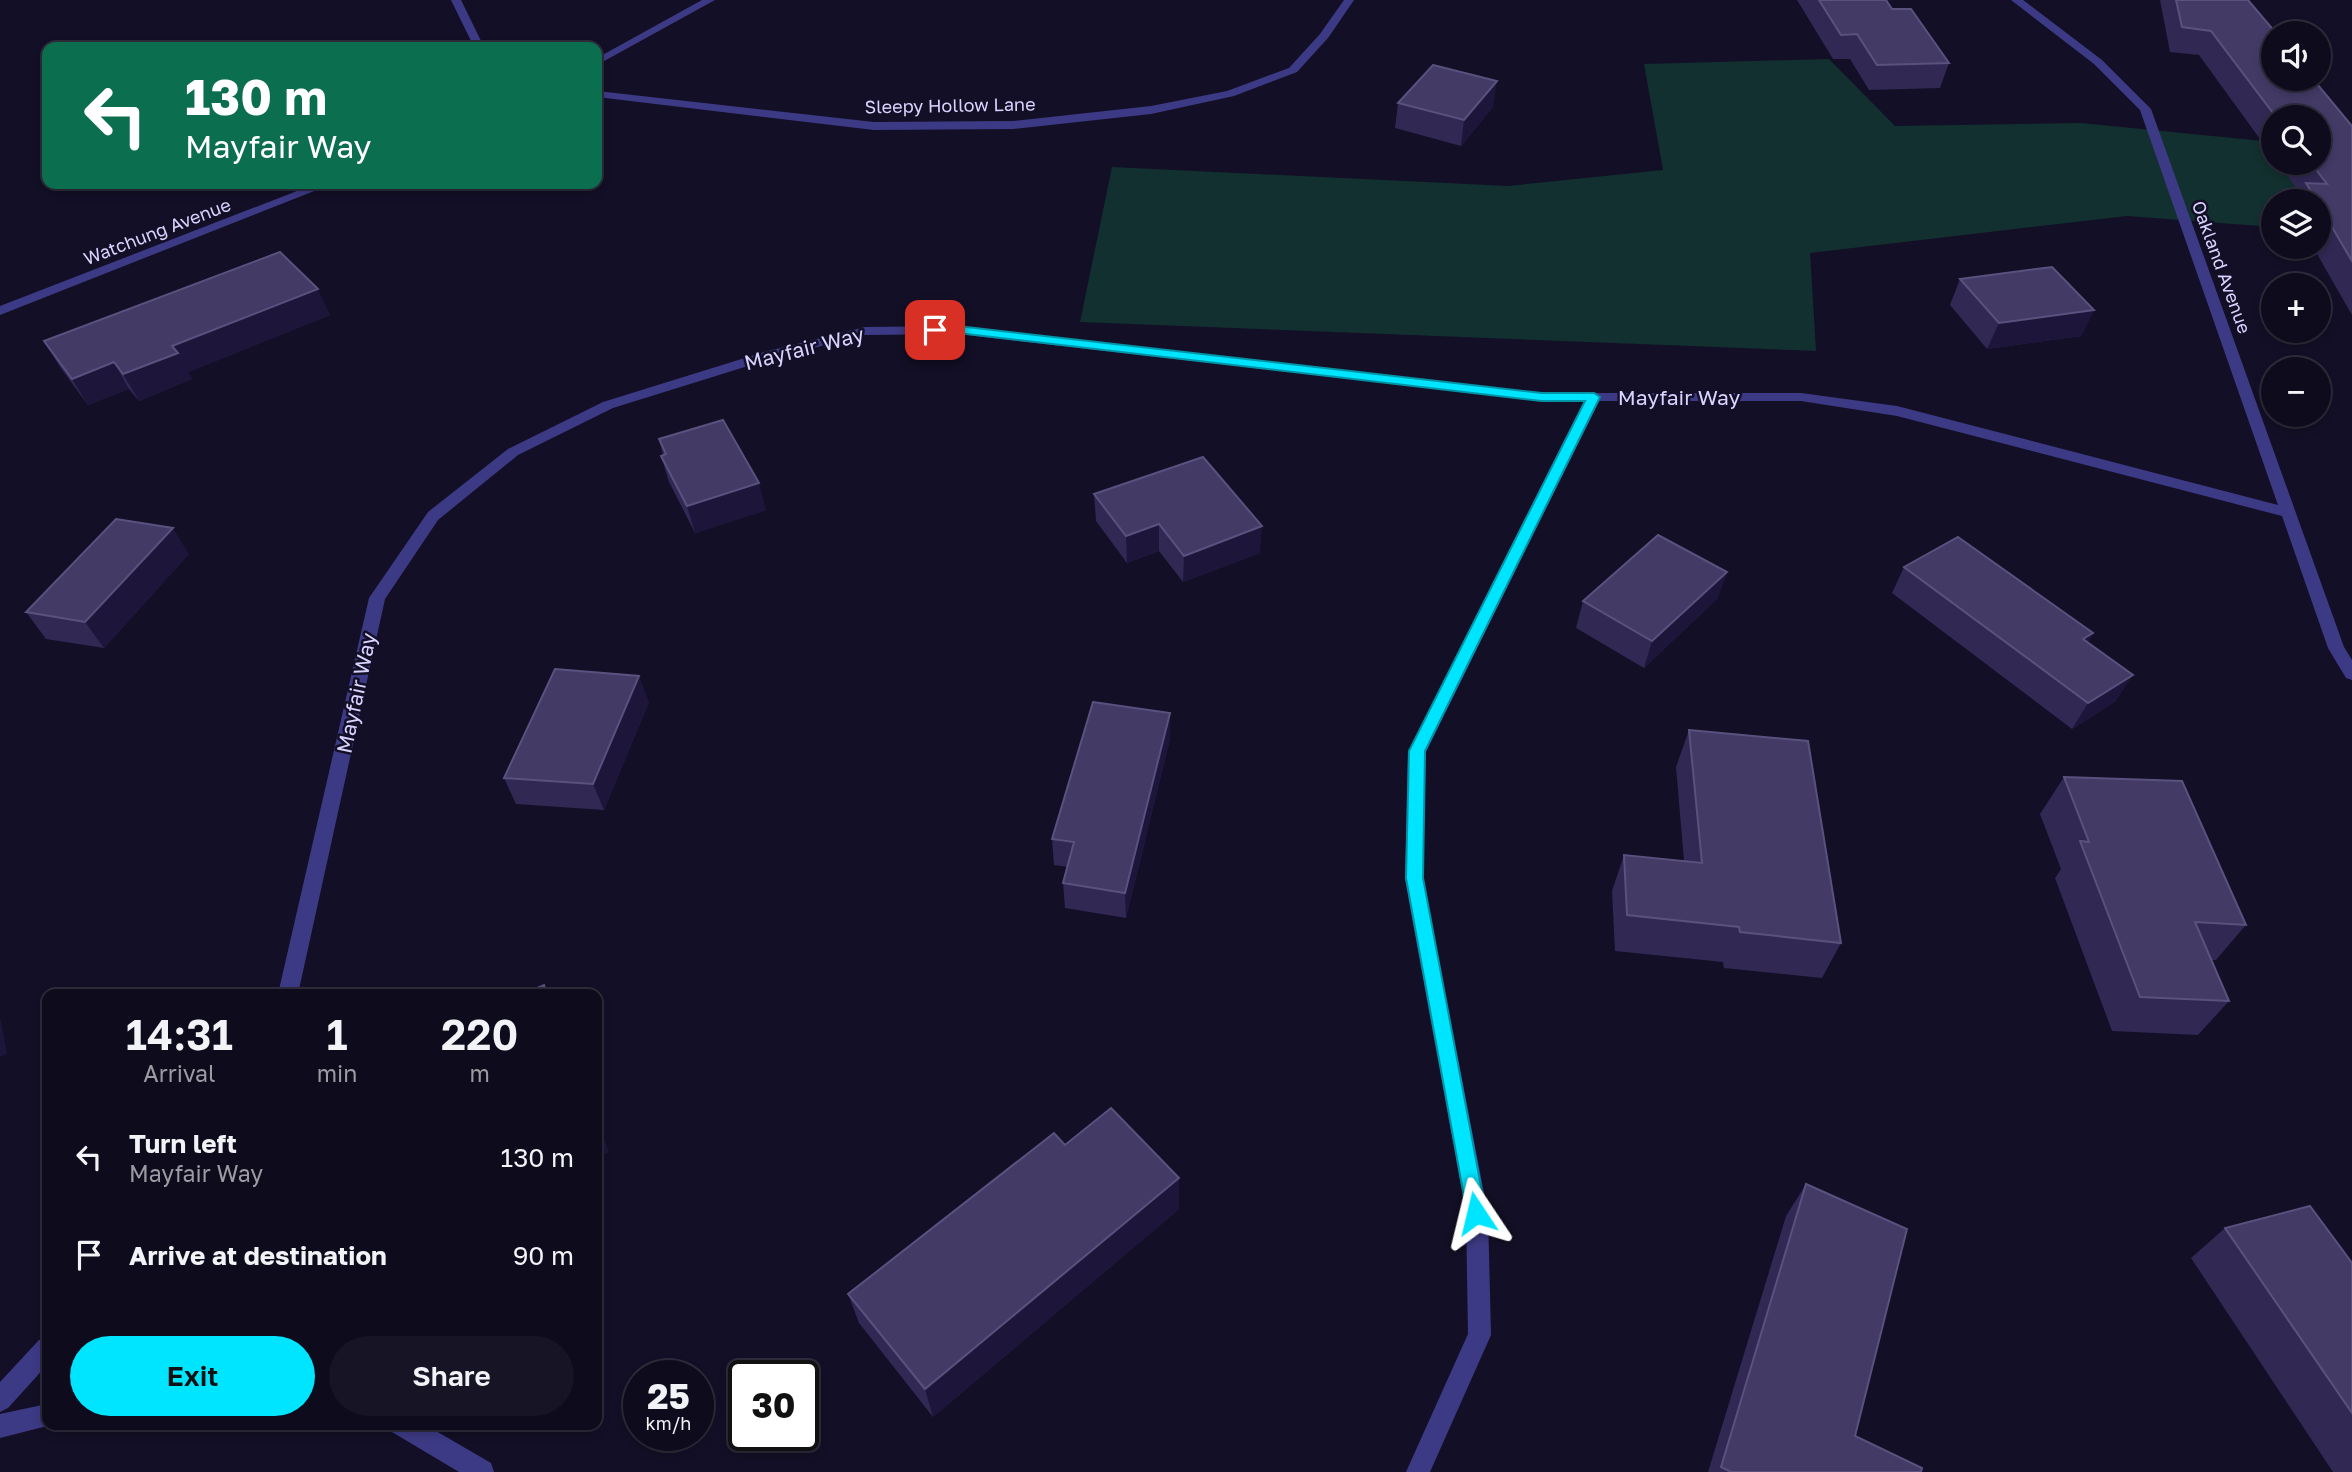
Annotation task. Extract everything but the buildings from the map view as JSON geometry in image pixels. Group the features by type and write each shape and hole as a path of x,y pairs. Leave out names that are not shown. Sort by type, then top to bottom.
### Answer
{"street":[{"path":"456,0 476,42"},
{"path":"602,59 710,0"},
{"name":"Sleepy Hollow Lane","path":"602,95 874,126 1013,125 1151,110 1230,94 1293,69 1324,36 1349,0"},
{"name":"Oakland Avenue","path":"2015,0 2098,62 2145,109 2336,648 2352,674"},
{"name":"Watchung Avenue","path":"0,311 313,189"},
{"name":"Mayfair Way","path":"289,989 377,598 433,516 513,452 608,405 769,355 865,331 958,330 1542,397 1801,397 1897,411 2289,513"},
{"path":"1418,1472 1480,1335 1476,1213 1414,878 1417,751 1594,397"},
{"path":"0,1400 42,1354"},
{"path":"0,1426 42,1417"},
{"path":"410,1430 482,1472"}],"green space":[{"path":"1829,59 1895,126 2081,123 2261,141 2261,175 2319,175 2319,189 2261,189 2261,226 2127,216 1810,253 1816,351 1080,322 1112,167 1508,186 1663,170 1644,64"}],"route":[{"path":"935,330 958,330 1542,397 1594,397 1417,751 1414,878 1476,1213"}]}
